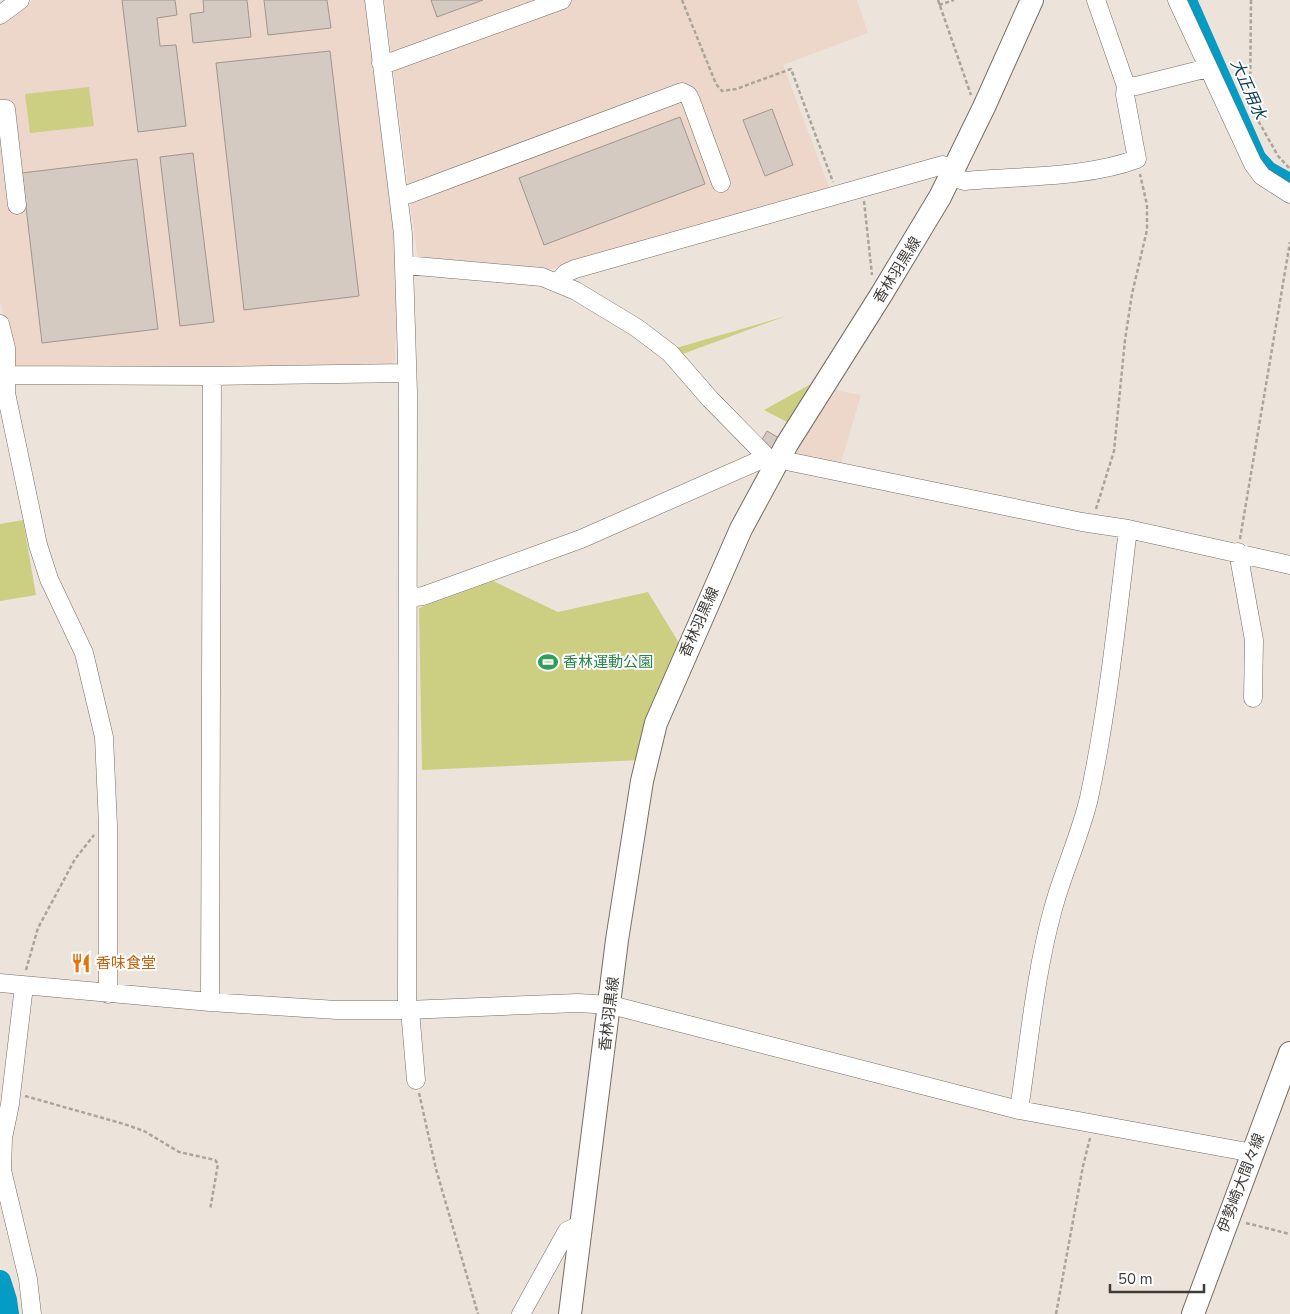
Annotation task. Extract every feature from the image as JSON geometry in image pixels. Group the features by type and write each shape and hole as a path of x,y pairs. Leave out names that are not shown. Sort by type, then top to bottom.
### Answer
{"main road":[{"name":"香林羽黒線","path":"570,1314 611,1005 617,940 642,781 656,723 772,458 881,296 953,173 1032,0"},
{"name":"伊勢崎大間々線","path":"1193,1314 1290,1052"}],"street":[{"path":"0,15 20,0"},
{"path":"374,0 399,196 405,264 408,598 408,1010 416,1080"},
{"path":"381,62 391,62 562,0"},
{"path":"558,282 566,273 575,269 942,165 965,181 1067,173 1114,166 1137,159 1125,94 1126,86 1096,0"},
{"path":"1176,0 1253,164 1262,176 1290,194"},
{"path":"1126,86 1144,84 1208,68"},
{"path":"399,196 409,194 682,92 688,95 691,101 721,183"},
{"path":"0,109 6,108 16,205"},
{"path":"405,264 542,277 558,282 600,305 655,341 670,354 710,400 772,458 1128,529 1290,565"},
{"path":"0,324 6,348 7,400 38,545 49,579 84,653 101,720 108,826 108,994"},
{"path":"7,374 212,376 406,374"},
{"path":"210,1002 212,376"},
{"path":"408,598 423,596 556,549 772,458"},
{"path":"1019,1110 1046,938 1053,908 1088,800 1104,716 1128,529"},
{"path":"1238,552 1254,640 1253,698"},
{"path":"0,983 108,994 337,1010 408,1010 578,1003 611,1005 1019,1110 1253,1153"},
{"path":"24,986 11,1094 3,1138 3,1182 28,1279 32,1314"},
{"path":"521,1314 567,1230 582,1224"}],"path":[{"path":"682,0 716,84 722,91 736,89 791,69 838,195"},
{"path":"938,0 971,97 984,107"},
{"path":"939,5 954,0"},
{"path":"1251,0 1249,106 1278,156 1290,169"},
{"path":"1094,518 1114,450 1126,331 1132,294 1147,230 1147,205 1137,159"},
{"path":"860,189 865,203 873,285 881,296"},
{"path":"1238,552 1290,242"},
{"path":"24,986 38,928 55,895 85,845 96,832 108,826"},
{"path":"416,1080 436,1169 478,1314"},
{"path":"11,1094 34,1097 124,1124 144,1131 179,1152 215,1160 218,1164 210,1210"},
{"path":"1056,1314 1083,1166 1093,1125"},
{"path":"1227,1219 1290,1234"}],"shaded area":[{"path":"33,0 366,0 394,229 397,267 395,361 388,367 19,369 13,364 10,339 0,302 0,24"},
{"path":"384,0 857,0 868,33 783,65 831,192 544,271 418,261"},
{"path":"834,390 861,395 840,466 794,454"}],"green space":[{"path":"89,87 94,126 30,133 25,94"},
{"path":"786,316 680,355 676,348"},
{"path":"820,379 789,423 764,410"},
{"path":"23,520 36,595 0,601 0,524"},
{"name":"香林運動公園","path":"493,581 558,612 648,592 682,648 641,760 422,770 419,608"}],"building":[{"path":"122,0 175,0 177,15 157,18 160,46 176,45 186,126 138,132"},
{"path":"203,0 247,0 251,37 193,43 190,14 204,12"},
{"path":"264,0 327,0 331,28 268,35"},
{"path":"431,0 483,0 437,17"},
{"path":"330,51 359,296 244,310 216,63"},
{"path":"772,109 793,165 765,176 743,120"},
{"path":"680,117 705,184 544,245 519,178"},
{"path":"193,153 214,322 180,326 160,157"},
{"path":"137,159 158,329 42,343 22,173"},
{"path":"767,431 779,438 773,450 760,443"}],"waterway":[{"name":"大正用水","path":"1190,0 1259,157 1270,169 1290,180"},
{"path":"0,1281 8,1314"}],"place":[{"name":"香林運動公園","path":"548,662"},
{"name":"香味食堂","path":"81,963"}]}
